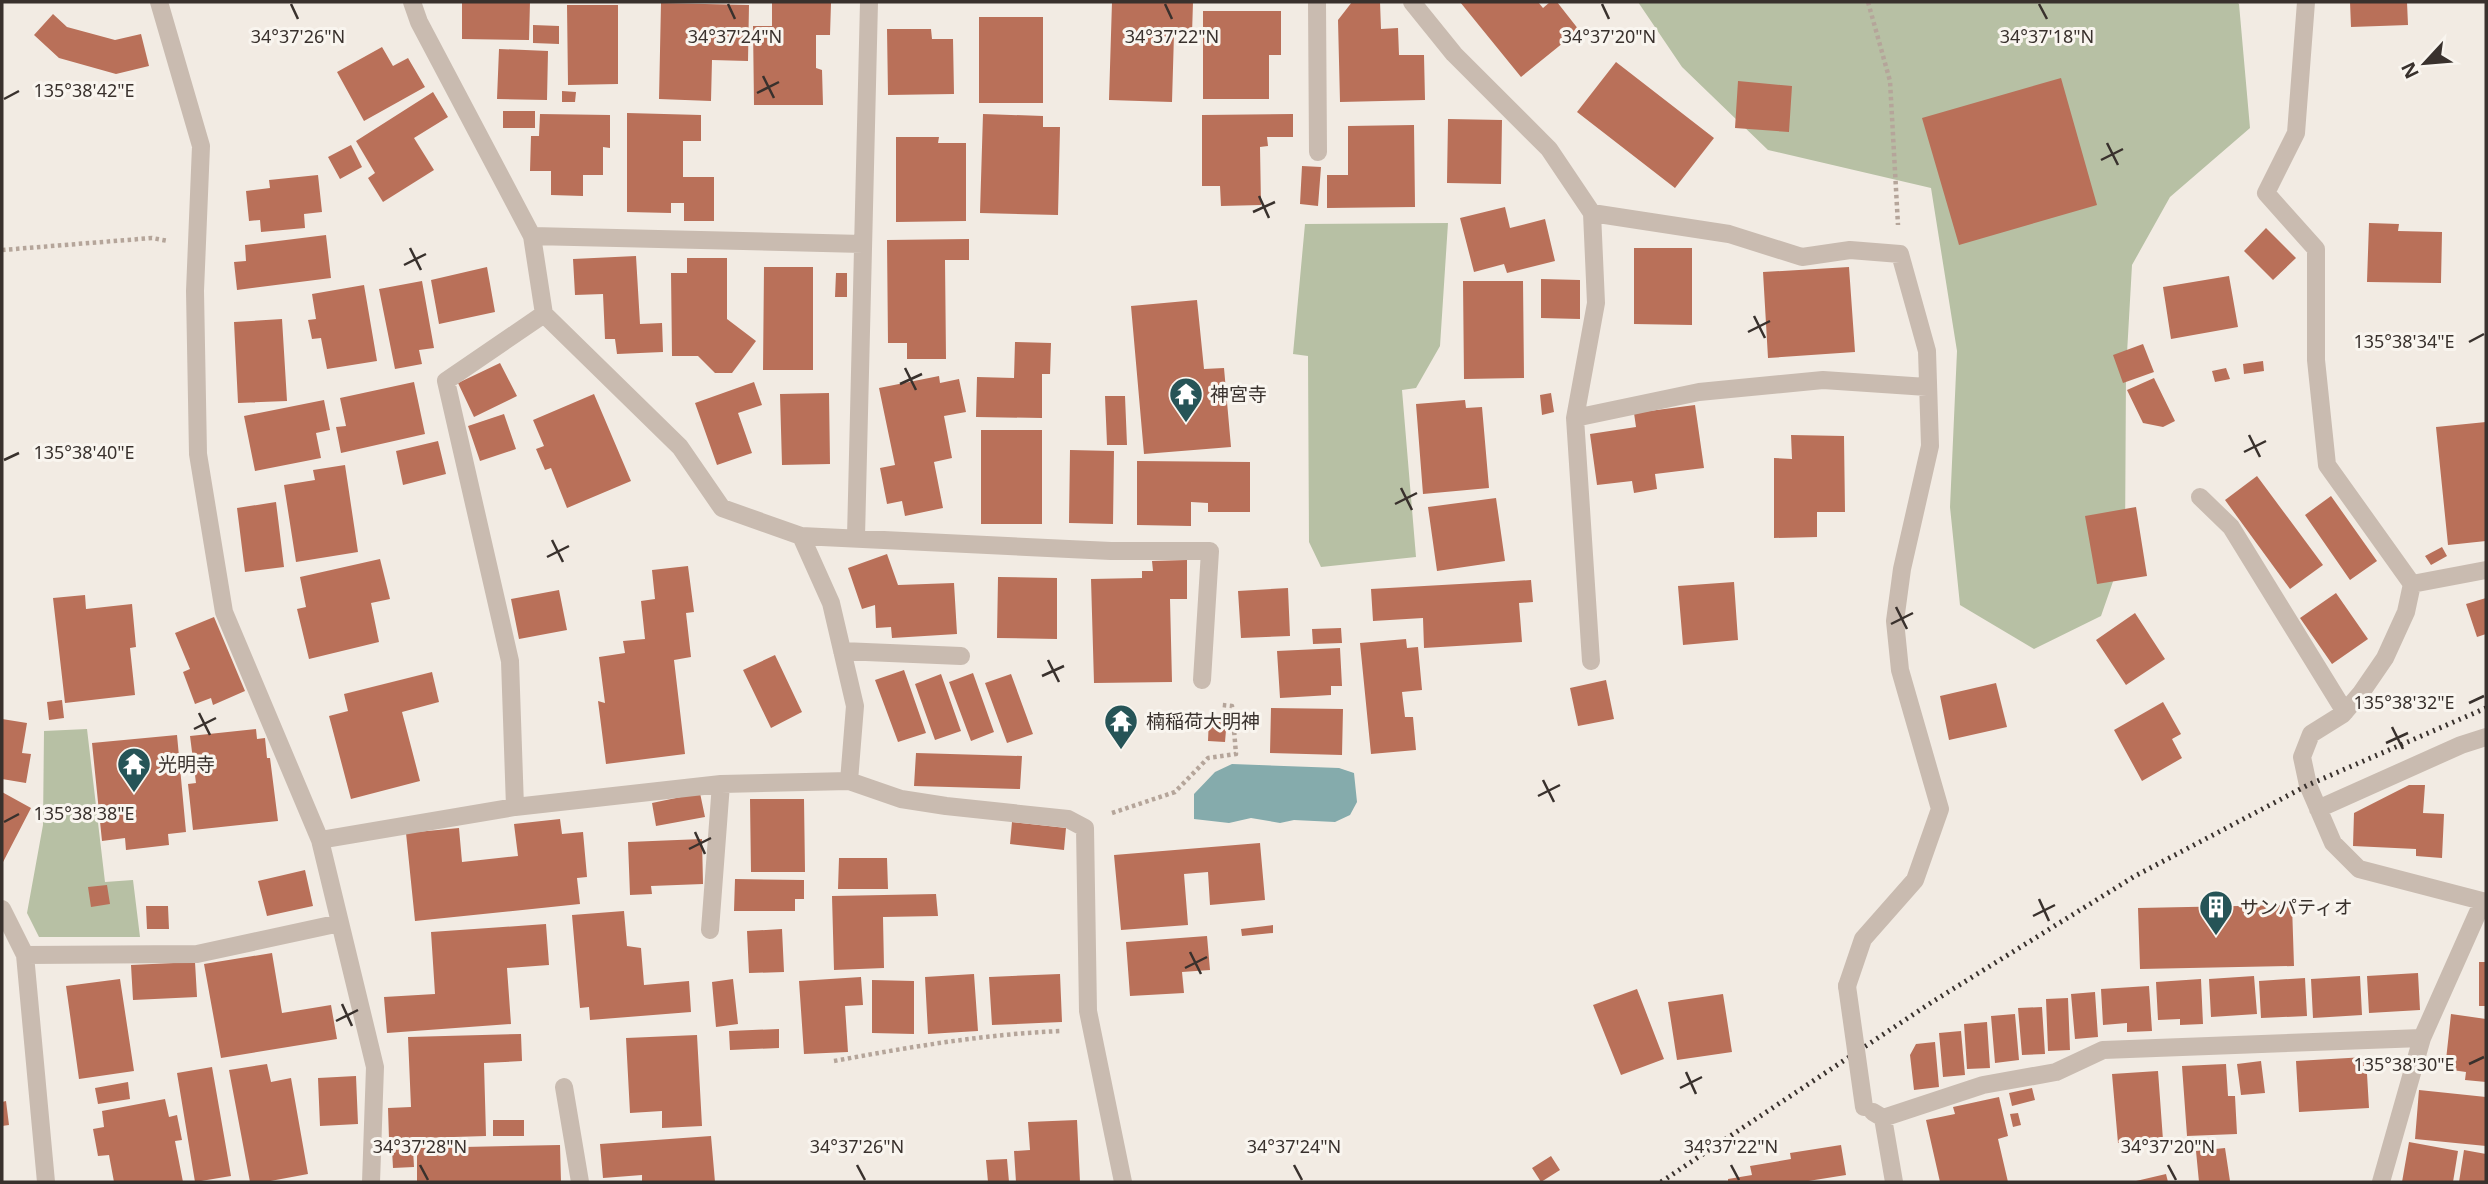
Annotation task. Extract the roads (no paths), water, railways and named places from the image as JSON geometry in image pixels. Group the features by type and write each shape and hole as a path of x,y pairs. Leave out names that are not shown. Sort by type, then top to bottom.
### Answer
{"street":[{"path":"159,2 201,146 195,291 198,454 225,612 320,840 375,1067 371,1182"},
{"path":"412,2 419,22 532,236 544,314 680,447 722,508 801,536 1111,551 1210,551 1202,680"},
{"path":"856,537 869,2"},
{"path":"1317,2 1318,152"},
{"path":"1412,2 1454,54 1549,149 1592,212 1597,303 1575,418 1591,661"},
{"path":"2306,2 2296,133 2266,193 2316,249 2316,360 2327,465 2412,584 2406,612 2385,658 2361,694 2345,712 2311,734 2302,757 2308,785 2333,844 2359,869 2484,901 2422,1038 2381,1182"},
{"path":"1592,212 1729,234 1802,257 1850,250 1900,254 1927,351 1930,446 1902,569 1895,621 1900,670 1940,809 1916,880 1863,939 1847,986 1864,1107 1883,1118 1983,1085 2056,1072 2103,1050 2422,1038"},
{"path":"532,236 863,244"},
{"path":"515,807 510,661 446,381 544,314"},
{"path":"1575,418 1699,392 1810,381 1927,387"},
{"path":"2200,497 2231,527 2345,712"},
{"path":"801,536 831,603 855,706 849,781"},
{"path":"2412,584 2486,570"},
{"path":"842,651 961,656"},
{"path":"2318,809 2461,745 2486,737"},
{"path":"320,840 515,807 721,785 849,781 901,799 1068,819 1086,828 1088,1011 1123,1182"},
{"path":"710,930 721,785"},
{"path":"2,909 24,955 46,1182"},
{"path":"24,955 197,954 340,923"},
{"path":"564,1087 580,1182"},
{"path":"1883,1118 1894,1182"}],"water":[{"path":"1232,764 1339,768 1354,773 1357,802 1350,815 1335,822 1294,820 1280,823 1251,818 1229,823 1194,819 1194,794 1215,772"}],"railway":[{"path":"1661,1182 1932,1002 2135,876 2308,785 2486,708"}],"place":[{"name":"神宮寺","path":"1186,424"},
{"name":"楠稲荷大明神","path":"1121,751"},
{"name":"光明寺","path":"134,794"},
{"name":"サンパティオ","path":"2216,937"}]}
